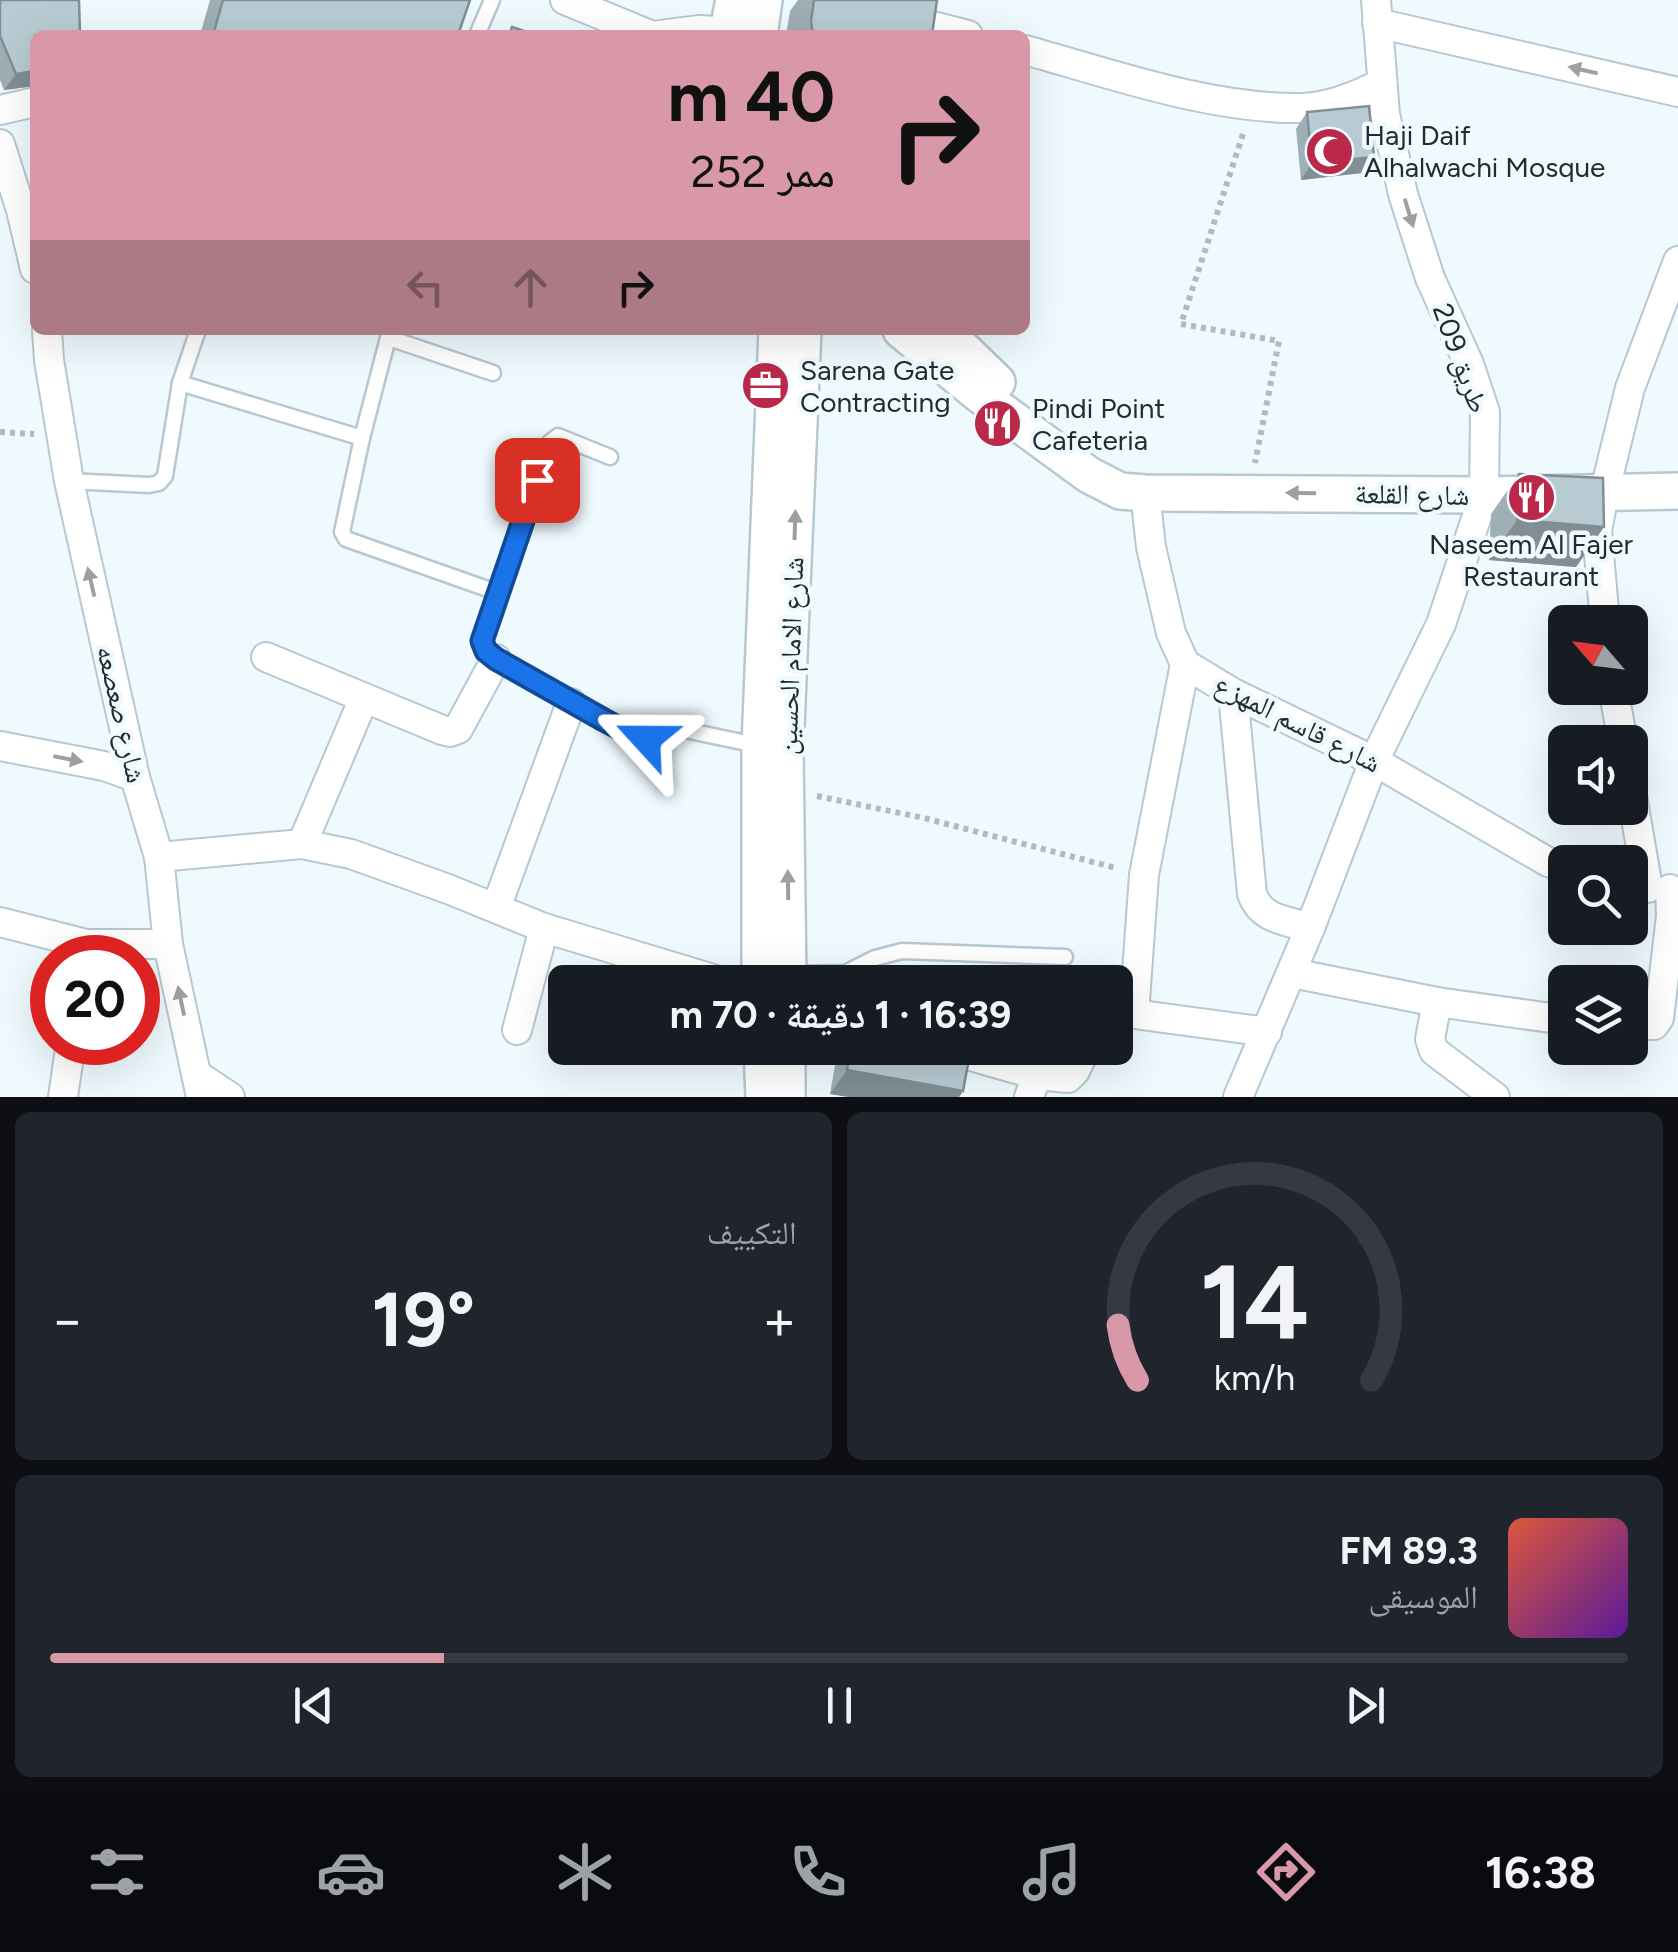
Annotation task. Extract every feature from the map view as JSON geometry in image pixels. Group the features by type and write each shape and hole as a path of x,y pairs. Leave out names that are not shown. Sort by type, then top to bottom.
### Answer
{"street":[{"path":"566,0 638,30"},
{"path":"699,30 741,27 764,0"},
{"path":"831,0 948,30"},
{"path":"1376,11 1678,92"},
{"name":"طريق 209","path":"1238,1097 1292,973 1374,761 1441,624 1484,494 1485,412 1469,364 1430,278 1403,194 1386,114 1376,11"},
{"path":"1030,51 1210,100 1252,105 1305,108 1351,99 1382,83"},
{"path":"0,110 30,103"},
{"path":"0,144 30,248"},
{"path":"1604,605 1597,530 1604,494 1630,388 1678,261"},
{"name":"شارع صعصعه","path":"47,335 68,480 135,776 159,856 168,944 199,1086"},
{"name":"شارع الامام الحسين","path":"777,335 772,748 779,965"},
{"name":"شارع الامام الحسين","path":"772,748 802,335"},
{"path":"908,335 1089,475 1120,491 1145,493"},
{"path":"948,335 997,382 1131,475 1145,493"},
{"name":"شارع القلعة","path":"1145,493 1678,492"},
{"name":"شارع قاسم المهزع","path":"1145,493 1151,547 1171,633 1186,664 1233,694 1374,761 1548,862"},
{"path":"266,657 450,732 458,728 496,659"},
{"path":"1131,965 1144,875 1186,664"},
{"path":"1233,694 1252,894 1262,913 1310,928"},
{"path":"302,844 364,698"},
{"path":"496,908 571,702"},
{"path":"0,746 104,766 135,776"},
{"path":"1641,825 1657,888 1671,916 1659,1018 1654,1025 1648,1025"},
{"path":"159,856 302,844 351,854 544,928 667,965"},
{"path":"0,922 38,935"},
{"path":"517,1030 544,928"},
{"path":"160,945 168,944"},
{"path":"1292,973 1437,1002 1548,1018"},
{"path":"1437,1002 1430,1046 1495,1097"},
{"path":"1133,1015 1268,1032"},
{"path":"63,1097 68,1065"},
{"path":"763,1065 764,1097"},
{"path":"787,1065 787,1097"},
{"path":"983,1065 1033,1086 1068,1078 1078,1065"},
{"path":"199,1086 230,1097"}],"lane":[{"path":"480,30 492,0"},
{"path":"68,480 148,485 165,476 180,383 196,335"},
{"path":"390,335 342,532 346,539 498,592"},
{"path":"393,335 494,373"},
{"path":"180,383 362,438"},
{"path":"610,457 558,436 550,442 482,641 486,651 642,739 661,725 772,748"},
{"path":"860,965 902,951 1065,957"}],"path":[{"path":"1250,492 1279,341 1181,324 1252,105"},
{"path":"773,789 924,818 1144,875"}],"building":[{"path":"0,0 79,0 80,30 30,30 30,72 16,74 0,36"},
{"path":"223,0 470,0 460,30 214,30"},
{"path":"814,0 937,0 933,30 812,30"},
{"path":"1369,106 1374,157 1312,163 1307,112"},
{"path":"1519,474 1603,478 1604,527 1517,520"},
{"path":"848,1065 968,1065 963,1091 847,1070"}],"place":[{"name":"Haji Daif Alhalwachi Mosque","path":"1329,151"},
{"name":"Sarena Gate Contracting","path":"765,386"},
{"name":"Pindi Point Cafeteria","path":"997,424"},
{"name":"Naseem Al Fajer Restaurant","path":"1531,497"}],"route":[{"path":"537,480 482,641 486,651 571,702 646,739"}]}
